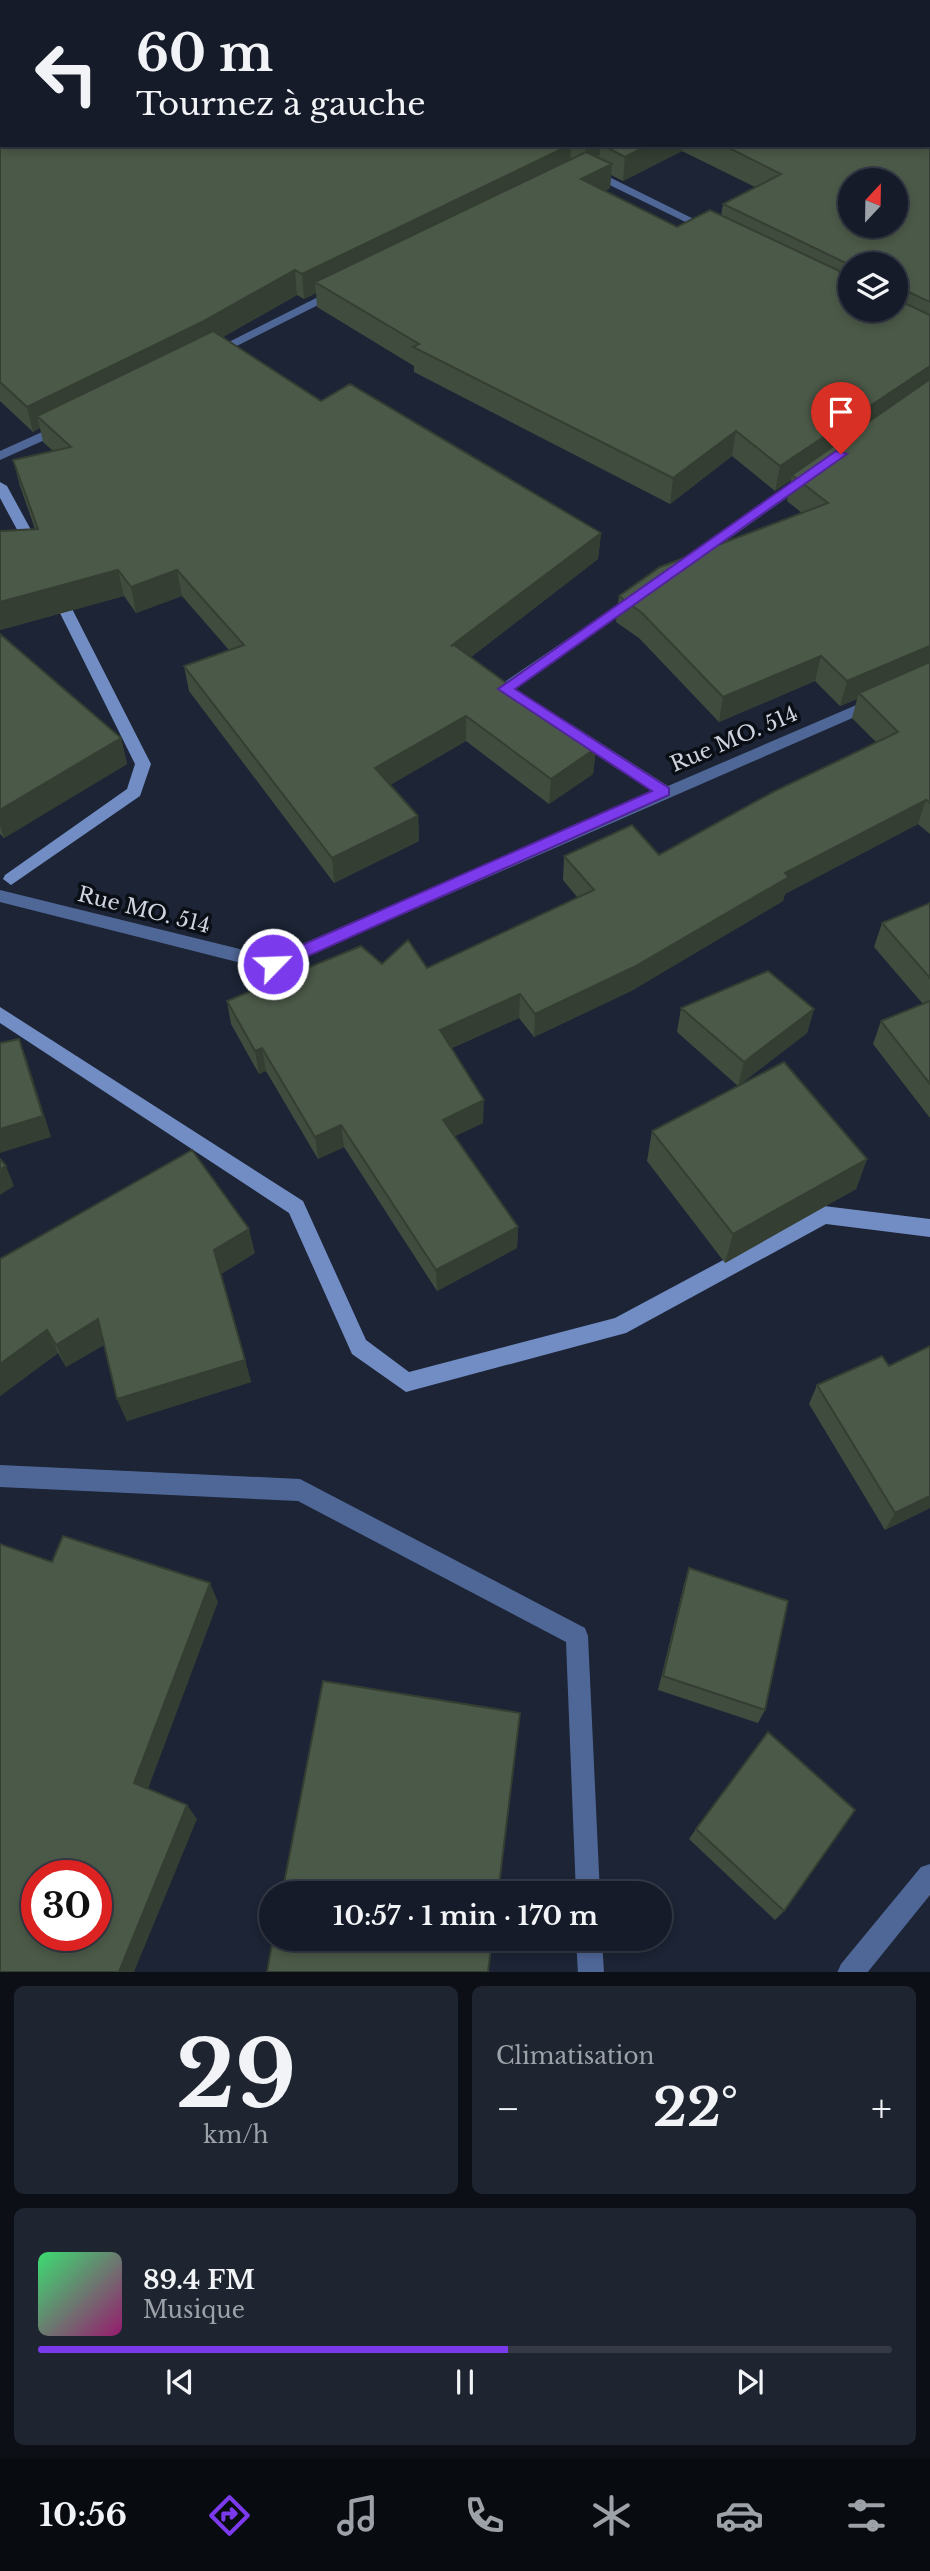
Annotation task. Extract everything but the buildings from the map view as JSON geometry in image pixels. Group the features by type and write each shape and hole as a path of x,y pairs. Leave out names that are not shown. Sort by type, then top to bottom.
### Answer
{"street":[{"path":"585,169 726,237"},
{"path":"205,357 354,284"},
{"path":"4,455 70,423"},
{"path":"673,571 818,469"},
{"path":"528,704 505,689 650,587"},
{"name":"Rue MO. 514","path":"0,896 273,964 664,791 888,696"},
{"path":"551,718 664,791"},
{"path":"0,1476 300,1490 578,1636 587,1881"},
{"path":"850,1972 930,1875"},
{"path":"590,1951 591,1972"}],"waterway":[{"path":"0,486 35,550"},
{"path":"11,879 134,792 143,764 56,591"},
{"path":"0,1014 296,1207 359,1347 406,1382 619,1326 824,1215 930,1228"}],"route":[{"path":"273,964 664,791 505,689 841,454"}]}
